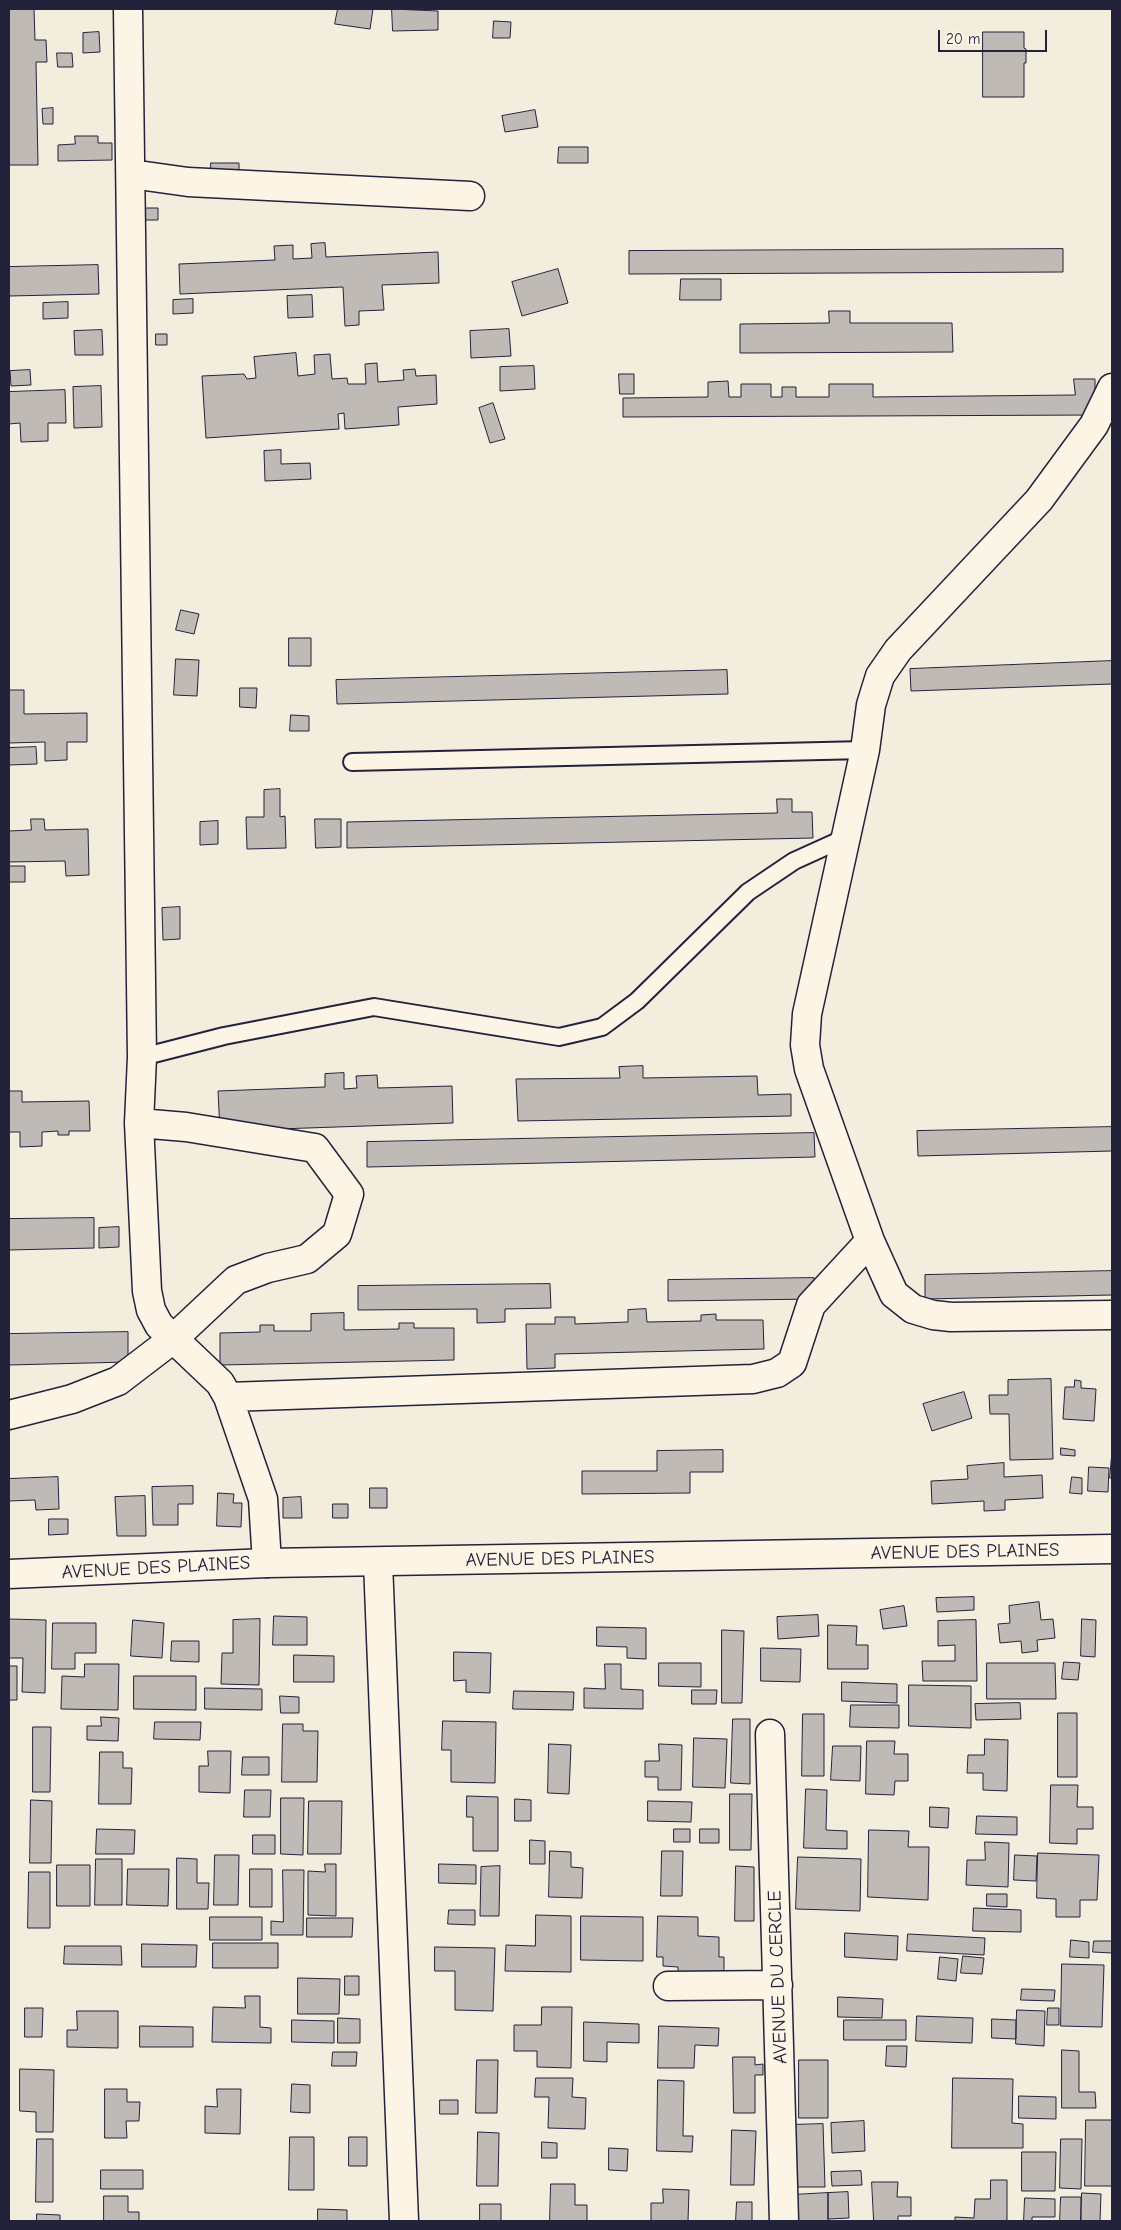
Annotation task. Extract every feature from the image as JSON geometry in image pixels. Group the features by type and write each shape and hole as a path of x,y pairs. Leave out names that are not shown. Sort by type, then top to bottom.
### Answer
{"street":[{"path":"128,9 142,1057 139,1122 147,1291 151,1310 158,1325 220,1383 228,1397 263,1500 267,1563"},
{"path":"131,174 188,182 470,196"},
{"path":"1111,395 1094,425 1039,500 898,650 880,676 871,705 865,750 847,837 807,1014 805,1045 809,1069 870,1242 894,1294 913,1309 933,1315 951,1317 1112,1315"},
{"path":"9,1415 72,1399 118,1381 173,1339 236,1280 268,1268 307,1259 337,1234 349,1194 315,1148 186,1127 139,1122"},
{"path":"228,1397 754,1379 776,1374 792,1363 811,1305 870,1242"},
{"name":"AVENUE DES PLAINES","path":"9,1574 267,1563 1112,1549"},
{"path":"378,1562 404,2221"},
{"name":"AVENUE DU CERCLE","path":"770,1734 784,2221"},
{"path":"668,1986 778,1985"}],"lane":[{"path":"352,762 865,750"},
{"path":"142,1057 224,1036 374,1006 559,1037 602,1027 637,1001 748,892 794,862 847,837"}],"building":[{"path":"9,9 34,9 35,40 46,40 47,62 36,62 38,165 9,165"},
{"path":"338,9 373,9 370,29 335,24"},
{"path":"392,9 438,11 438,30 393,31"},
{"path":"494,21 511,22 510,38 493,38"},
{"path":"99,32 100,52 83,53 83,33"},
{"path":"983,32 1024,32 1026,63 1024,63 1024,97 983,97"},
{"path":"57,53 72,53 73,67 58,67"},
{"path":"53,108 53,124 43,124 42,109"},
{"path":"535,110 538,127 505,132 502,116"},
{"path":"75,136 98,136 98,143 112,143 112,160 58,161 58,145 75,144"},
{"path":"559,147 588,147 588,163 558,163"},
{"path":"211,163 239,163 239,179 211,179"},
{"path":"138,208 158,208 158,220 138,220"},
{"path":"325,243 326,257 438,252 439,283 382,285 384,310 359,311 359,325 345,326 343,287 180,294 179,264 275,260 274,246 293,245 293,259 312,258 311,244"},
{"path":"1063,249 1063,272 629,274 629,251"},
{"path":"98,265 99,294 9,296 9,267"},
{"path":"558,269 568,303 522,316 512,282"},
{"path":"681,279 721,279 721,300 680,300"},
{"path":"312,295 313,317 288,318 287,296"},
{"path":"193,299 193,313 173,314 173,300"},
{"path":"68,302 68,318 43,319 43,303"},
{"path":"829,311 850,311 850,323 952,323 953,352 740,353 740,324 829,323"},
{"path":"509,329 511,356 471,358 470,331"},
{"path":"102,330 103,355 75,355 74,331"},
{"path":"156,334 167,334 167,345 156,345"},
{"path":"296,353 298,376 315,374 314,355 330,354 332,379 347,378 348,384 366,384 365,364 377,363 378,382 404,380 403,370 415,369 416,376 436,375 437,404 398,407 399,425 345,429 344,413 338,414 339,429 206,438 202,376 244,374 247,379 256,378 254,357"},
{"path":"534,366 535,389 500,391 500,367"},
{"path":"30,370 31,385 11,386 10,371"},
{"path":"619,374 634,374 634,394 620,394"},
{"path":"1074,379 1095,379 1095,415 623,417 623,398 708,397 708,382 728,381 729,397 741,397 741,384 771,384 771,397 782,397 782,387 796,387 796,397 829,397 829,384 873,384 873,397 1075,395"},
{"path":"101,386 102,427 74,428 73,387"},
{"path":"65,390 66,423 48,423 48,441 21,442 20,423 9,424 9,392"},
{"path":"493,403 505,439 490,443 479,408"},
{"path":"281,450 281,464 310,463 311,479 265,481 264,451"},
{"path":"181,610 199,614 194,634 176,630"},
{"path":"289,638 311,638 311,666 289,666"},
{"path":"176,659 199,660 197,696 174,695"},
{"path":"1112,661 1112,684 911,691 910,669"},
{"path":"727,670 728,694 337,704 336,680"},
{"path":"240,688 257,688 256,708 240,707"},
{"path":"9,690 24,690 24,714 87,713 87,742 67,742 67,760 45,761 45,742 9,743"},
{"path":"291,715 309,716 309,731 290,731"},
{"path":"36,747 37,764 9,765 9,748"},
{"path":"280,789 280,817 285,816 286,848 247,849 246,817 264,817 264,790"},
{"path":"777,799 792,799 792,812 812,812 813,838 347,848 347,822 777,813"},
{"path":"31,819 44,819 45,830 88,829 89,875 66,876 65,861 9,862 9,831 31,830"},
{"path":"315,819 341,819 341,847 316,848"},
{"path":"218,821 218,844 200,845 200,822"},
{"path":"9,866 25,866 25,882 9,882"},
{"path":"180,907 180,939 163,940 162,908"},
{"path":"643,1066 643,1078 757,1076 758,1095 791,1094 791,1116 518,1121 516,1079 620,1078 619,1067"},
{"path":"344,1073 344,1089 357,1088 356,1076 377,1075 378,1088 452,1086 453,1123 220,1131 218,1091 325,1087 325,1074"},
{"path":"9,1091 22,1091 22,1102 89,1101 90,1131 69,1131 69,1135 58,1135 58,1131 42,1132 42,1146 20,1147 20,1132 9,1132"},
{"path":"1112,1127 1112,1151 918,1156 917,1131"},
{"path":"814,1133 815,1157 367,1167 367,1142"},
{"path":"94,1218 94,1248 9,1250 9,1219"},
{"path":"119,1227 119,1247 99,1248 99,1228"},
{"path":"1112,1271 1112,1295 925,1299 925,1275"},
{"path":"814,1278 815,1299 668,1301 668,1280"},
{"path":"550,1284 551,1308 505,1309 505,1322 477,1323 477,1309 358,1310 358,1286"},
{"path":"646,1309 647,1322 701,1321 701,1315 716,1314 716,1320 763,1320 764,1349 555,1354 555,1368 527,1369 526,1324 555,1324 555,1317 575,1317 575,1324 628,1322 628,1310"},
{"path":"344,1313 344,1330 399,1329 399,1323 414,1323 414,1328 454,1328 454,1360 220,1365 220,1333 260,1332 260,1325 274,1325 274,1331 311,1331 311,1314"},
{"path":"128,1332 128,1362 9,1365 9,1334"},
{"path":"1051,1379 1053,1459 1010,1460 1009,1414 990,1414 989,1395 1008,1395 1008,1380"},
{"path":"1075,1380 1081,1381 1081,1388 1096,1389 1094,1421 1063,1419 1065,1387 1074,1387"},
{"path":"964,1392 972,1418 932,1431 923,1404"},
{"path":"1061,1448 1075,1450 1075,1456 1061,1455"},
{"path":"723,1450 723,1472 690,1472 690,1493 582,1494 582,1471 657,1471 657,1451"},
{"path":"1112,1452 1112,1478 1110,1478"},
{"path":"1004,1463 1004,1477 1042,1475 1043,1498 1005,1500 1005,1510 984,1511 984,1501 932,1504 931,1481 968,1479 967,1466"},
{"path":"1089,1467 1109,1468 1108,1492 1088,1491"},
{"path":"58,1477 59,1509 36,1510 35,1500 9,1501 9,1479"},
{"path":"1072,1477 1082,1478 1082,1494 1070,1493"},
{"path":"193,1486 193,1504 178,1504 178,1525 153,1525 152,1487"},
{"path":"370,1488 387,1488 387,1508 370,1508"},
{"path":"218,1493 234,1494 233,1503 242,1503 241,1527 217,1526"},
{"path":"145,1496 146,1536 117,1536 115,1497"},
{"path":"301,1497 302,1518 283,1518 283,1498"},
{"path":"333,1504 348,1504 348,1518 333,1518"},
{"path":"49,1519 68,1519 68,1534 49,1535"},
{"path":"974,1597 974,1610 937,1612 936,1598"},
{"path":"1039,1602 1041,1620 1053,1619 1055,1638 1037,1640 1038,1651 1022,1653 1021,1641 1000,1643 998,1624 1010,1623 1009,1606"},
{"path":"904,1606 907,1626 883,1629 880,1610"},
{"path":"818,1615 819,1636 778,1639 777,1617"},
{"path":"274,1616 307,1617 307,1645 273,1645"},
{"path":"9,1619 46,1620 45,1693 22,1692 23,1658 9,1658"},
{"path":"260,1619 259,1685 221,1684 222,1653 233,1653 233,1620"},
{"path":"1082,1619 1096,1620 1095,1657 1081,1656"},
{"path":"133,1620 164,1623 162,1658 131,1656"},
{"path":"976,1620 977,1681 923,1681 922,1661 955,1661 955,1645 938,1646 938,1621"},
{"path":"53,1623 96,1623 96,1653 75,1653 75,1669 52,1669"},
{"path":"828,1625 857,1626 856,1645 868,1645 868,1669 828,1669"},
{"path":"597,1627 646,1628 646,1659 627,1658 627,1647 597,1646"},
{"path":"722,1630 744,1631 742,1703 722,1703"},
{"path":"172,1641 199,1641 199,1662 171,1661"},
{"path":"761,1648 801,1649 800,1682 761,1681"},
{"path":"454,1652 491,1653 490,1693 466,1692 466,1680 454,1681"},
{"path":"294,1655 334,1656 334,1682 294,1682"},
{"path":"1064,1662 1080,1663 1078,1680 1062,1679"},
{"path":"659,1663 701,1663 701,1687 659,1686"},
{"path":"987,1663 1055,1663 1056,1699 987,1699"},
{"path":"85,1664 119,1664 118,1710 61,1709 62,1676 84,1677"},
{"path":"605,1664 621,1664 621,1689 643,1690 643,1709 584,1708 584,1688 605,1689"},
{"path":"9,1666 17,1666 17,1700 9,1700"},
{"path":"134,1676 196,1676 196,1710 134,1709"},
{"path":"842,1682 897,1684 897,1703 842,1701"},
{"path":"909,1685 971,1686 971,1728 909,1726"},
{"path":"205,1688 262,1689 262,1710 205,1709"},
{"path":"692,1690 717,1690 716,1704 692,1704"},
{"path":"514,1691 574,1692 573,1710 513,1709"},
{"path":"280,1696 299,1697 299,1713 281,1713"},
{"path":"1020,1703 1021,1719 976,1720 975,1704"},
{"path":"851,1705 899,1705 899,1728 850,1727"},
{"path":"1058,1713 1077,1713 1077,1777 1058,1777"},
{"path":"803,1714 824,1714 824,1776 802,1776"},
{"path":"101,1717 119,1718 118,1741 87,1740 87,1726 101,1726"},
{"path":"733,1719 750,1719 750,1784 731,1783"},
{"path":"443,1721 496,1722 495,1783 451,1782 451,1750 442,1750"},
{"path":"155,1722 201,1722 200,1740 154,1739"},
{"path":"283,1724 303,1724 303,1731 318,1731 317,1782 282,1782"},
{"path":"33,1727 51,1727 50,1792 33,1792"},
{"path":"694,1738 727,1739 725,1788 693,1787"},
{"path":"985,1739 1008,1740 1007,1791 983,1790 983,1773 967,1773 968,1755 984,1755"},
{"path":"867,1741 895,1741 894,1754 908,1754 908,1781 895,1781 894,1795 866,1794"},
{"path":"549,1744 571,1745 569,1794 548,1793"},
{"path":"659,1744 682,1745 681,1790 658,1790 658,1777 645,1777 645,1761 659,1761"},
{"path":"833,1746 861,1746 860,1781 831,1780"},
{"path":"208,1751 231,1751 230,1793 199,1792 199,1766 208,1766"},
{"path":"100,1752 123,1752 123,1768 132,1768 131,1804 99,1804"},
{"path":"243,1757 269,1757 269,1775 242,1775"},
{"path":"1051,1785 1078,1785 1077,1807 1093,1807 1093,1829 1077,1829 1077,1844 1050,1843"},
{"path":"806,1789 827,1790 826,1830 847,1831 847,1849 804,1848"},
{"path":"245,1790 271,1790 270,1817 244,1817"},
{"path":"730,1794 752,1794 751,1850 730,1850"},
{"path":"467,1796 498,1797 498,1851 473,1851 473,1817 467,1817"},
{"path":"281,1798 304,1798 303,1855 281,1854"},
{"path":"515,1799 531,1800 531,1821 515,1821"},
{"path":"31,1800 52,1801 51,1863 30,1863"},
{"path":"309,1801 342,1801 341,1854 308,1854"},
{"path":"648,1801 692,1802 691,1822 648,1821"},
{"path":"930,1807 949,1808 948,1828 930,1827"},
{"path":"977,1816 1017,1817 1017,1835 976,1834"},
{"path":"97,1829 135,1830 134,1854 96,1854"},
{"path":"674,1829 690,1829 690,1842 674,1842"},
{"path":"700,1829 719,1829 719,1843 700,1843"},
{"path":"869,1830 909,1831 908,1847 929,1847 928,1900 868,1897"},
{"path":"253,1835 275,1835 275,1854 253,1854"},
{"path":"530,1840 545,1841 545,1864 530,1864"},
{"path":"985,1842 1009,1843 1008,1887 966,1885 967,1860 985,1860"},
{"path":"550,1851 571,1852 571,1867 583,1868 582,1898 549,1897"},
{"path":"662,1851 683,1851 682,1896 661,1896"},
{"path":"1038,1853 1099,1855 1097,1900 1080,1900 1080,1917 1056,1917 1056,1899 1037,1898"},
{"path":"215,1855 239,1855 238,1905 214,1905"},
{"path":"1015,1855 1037,1856 1036,1881 1014,1880"},
{"path":"798,1857 861,1859 860,1911 796,1909"},
{"path":"177,1858 197,1859 197,1883 209,1883 208,1909 177,1909"},
{"path":"96,1859 122,1859 122,1905 95,1905"},
{"path":"325,1864 336,1864 336,1916 308,1915 308,1871 325,1872"},
{"path":"439,1864 476,1865 476,1884 439,1883"},
{"path":"57,1865 90,1865 90,1906 57,1906"},
{"path":"500,1866 499,1916 480,1916 481,1867"},
{"path":"736,1866 754,1867 754,1921 735,1921"},
{"path":"128,1869 169,1869 168,1906 127,1905"},
{"path":"250,1869 272,1869 272,1907 250,1907"},
{"path":"283,1870 304,1870 303,1935 271,1935 271,1921 283,1922"},
{"path":"29,1872 50,1872 50,1928 28,1928"},
{"path":"987,1894 1007,1894 1007,1907 987,1906"},
{"path":"974,1908 1021,1910 1021,1932 973,1931"},
{"path":"449,1910 475,1910 475,1925 448,1924"},
{"path":"536,1915 571,1916 571,1972 505,1971 506,1945 535,1946"},
{"path":"581,1916 643,1917 643,1961 581,1960"},
{"path":"658,1916 698,1917 698,1936 719,1937 719,1957 724,1957 724,1978 678,1977 678,1967 663,1966 663,1957 657,1957"},
{"path":"210,1917 262,1917 262,1940 210,1940"},
{"path":"307,1918 353,1918 352,1937 307,1937"},
{"path":"845,1933 898,1936 897,1960 845,1957"},
{"path":"908,1934 985,1938 984,1955 907,1951"},
{"path":"1071,1940 1089,1942 1089,1958 1070,1957"},
{"path":"1094,1941 1112,1941 1112,1953 1093,1952"},
{"path":"213,1943 278,1943 278,1968 213,1968"},
{"path":"142,1944 197,1945 196,1967 142,1967"},
{"path":"65,1946 121,1946 122,1965 64,1964"},
{"path":"435,1947 495,1948 493,2011 455,2010 455,1971 435,1971"},
{"path":"963,1956 984,1958 982,1974 961,1973"},
{"path":"940,1957 958,1959 956,1981 938,1979"},
{"path":"1062,1964 1104,1965 1102,2027 1061,2026"},
{"path":"345,1976 359,1976 359,1995 345,1995"},
{"path":"298,1978 340,1979 339,2014 298,2014"},
{"path":"1022,1989 1055,1990 1054,2001 1021,2000"},
{"path":"245,1996 260,1996 260,2027 271,2028 271,2043 212,2042 213,2007 245,2008"},
{"path":"838,1997 883,1999 882,2018 838,2017"},
{"path":"542,2007 572,2007 571,2068 537,2067 537,2051 514,2051 514,2025 541,2025"},
{"path":"25,2008 43,2008 42,2037 25,2037"},
{"path":"1048,2008 1059,2008 1059,2025 1047,2025"},
{"path":"1017,2010 1045,2011 1044,2046 1016,2044"},
{"path":"77,2011 118,2011 118,2048 67,2047 67,2030 77,2030"},
{"path":"917,2016 973,2018 972,2043 916,2041"},
{"path":"338,2018 360,2019 360,2043 338,2043"},
{"path":"992,2019 1016,2020 1016,2039 992,2038"},
{"path":"292,2020 334,2021 334,2043 292,2042"},
{"path":"844,2020 906,2020 906,2040 844,2040"},
{"path":"584,2022 639,2024 639,2043 607,2042 607,2062 584,2061"},
{"path":"140,2026 193,2027 193,2047 140,2047"},
{"path":"659,2026 719,2028 718,2046 695,2045 694,2068 658,2068"},
{"path":"887,2046 907,2046 906,2067 886,2066"},
{"path":"1062,2050 1079,2051 1079,2092 1095,2092 1096,2108 1062,2108"},
{"path":"333,2052 357,2052 356,2066 332,2066"},
{"path":"733,2057 755,2057 755,2065 763,2064 763,2075 755,2075 755,2113 734,2113"},
{"path":"477,2060 498,2060 497,2113 476,2113"},
{"path":"799,2060 828,2060 828,2118 799,2118"},
{"path":"20,2069 54,2070 53,2132 36,2132 36,2112 20,2111"},
{"path":"536,2078 573,2078 572,2097 586,2098 585,2129 548,2128 549,2097 535,2097"},
{"path":"953,2078 1013,2079 1012,2123 1023,2124 1023,2148 952,2148"},
{"path":"658,2080 684,2081 683,2136 693,2136 692,2152 657,2151"},
{"path":"292,2084 310,2085 310,2113 291,2112"},
{"path":"105,2089 127,2089 127,2102 140,2102 139,2121 126,2121 127,2138 105,2138"},
{"path":"217,2089 241,2089 240,2134 205,2133 205,2106 217,2107"},
{"path":"1019,2096 1056,2097 1056,2119 1019,2118"},
{"path":"440,2100 458,2100 458,2114 440,2114"},
{"path":"1086,2120 1112,2120 1112,2186 1085,2186"},
{"path":"864,2121 865,2151 832,2153 831,2123"},
{"path":"823,2124 825,2187 792,2187 789,2125"},
{"path":"732,2130 756,2131 754,2185 731,2185"},
{"path":"478,2132 499,2133 498,2186 477,2186"},
{"path":"290,2137 314,2137 314,2190 289,2190"},
{"path":"349,2137 367,2137 367,2166 349,2166"},
{"path":"37,2139 53,2139 53,2202 36,2202"},
{"path":"1061,2139 1082,2139 1081,2189 1060,2188"},
{"path":"542,2142 557,2143 557,2158 542,2158"},
{"path":"609,2148 628,2149 627,2171 609,2170"},
{"path":"1022,2152 1056,2152 1055,2191 1022,2191"},
{"path":"101,2170 143,2170 143,2189 101,2189"},
{"path":"861,2171 862,2185 832,2186 831,2172"},
{"path":"991,2180 1007,2180 1007,2221 955,2221 955,2217 974,2218 975,2199 990,2199"},
{"path":"872,2182 898,2182 897,2197 911,2197 911,2216 898,2216 898,2221 874,2221"},
{"path":"551,2184 575,2184 575,2205 587,2205 587,2221 550,2221"},
{"path":"663,2189 689,2190 688,2221 651,2221 651,2203 663,2203"},
{"path":"848,2192 849,2218 828,2219 828,2193"},
{"path":"828,2193 828,2221 792,2221 791,2195"},
{"path":"1082,2193 1101,2194 1100,2221 1081,2221"},
{"path":"104,2196 128,2196 128,2212 139,2212 139,2221 104,2221"},
{"path":"1061,2197 1081,2197 1081,2221 1060,2221"},
{"path":"1025,2198 1055,2199 1055,2217 1032,2217 1032,2221 1024,2221"},
{"path":"737,2202 752,2202 752,2221 736,2221"},
{"path":"480,2204 501,2204 501,2221 480,2221"},
{"path":"318,2209 347,2210 347,2221 318,2221"},
{"path":"37,2214 60,2215 60,2221 37,2221"}]}
